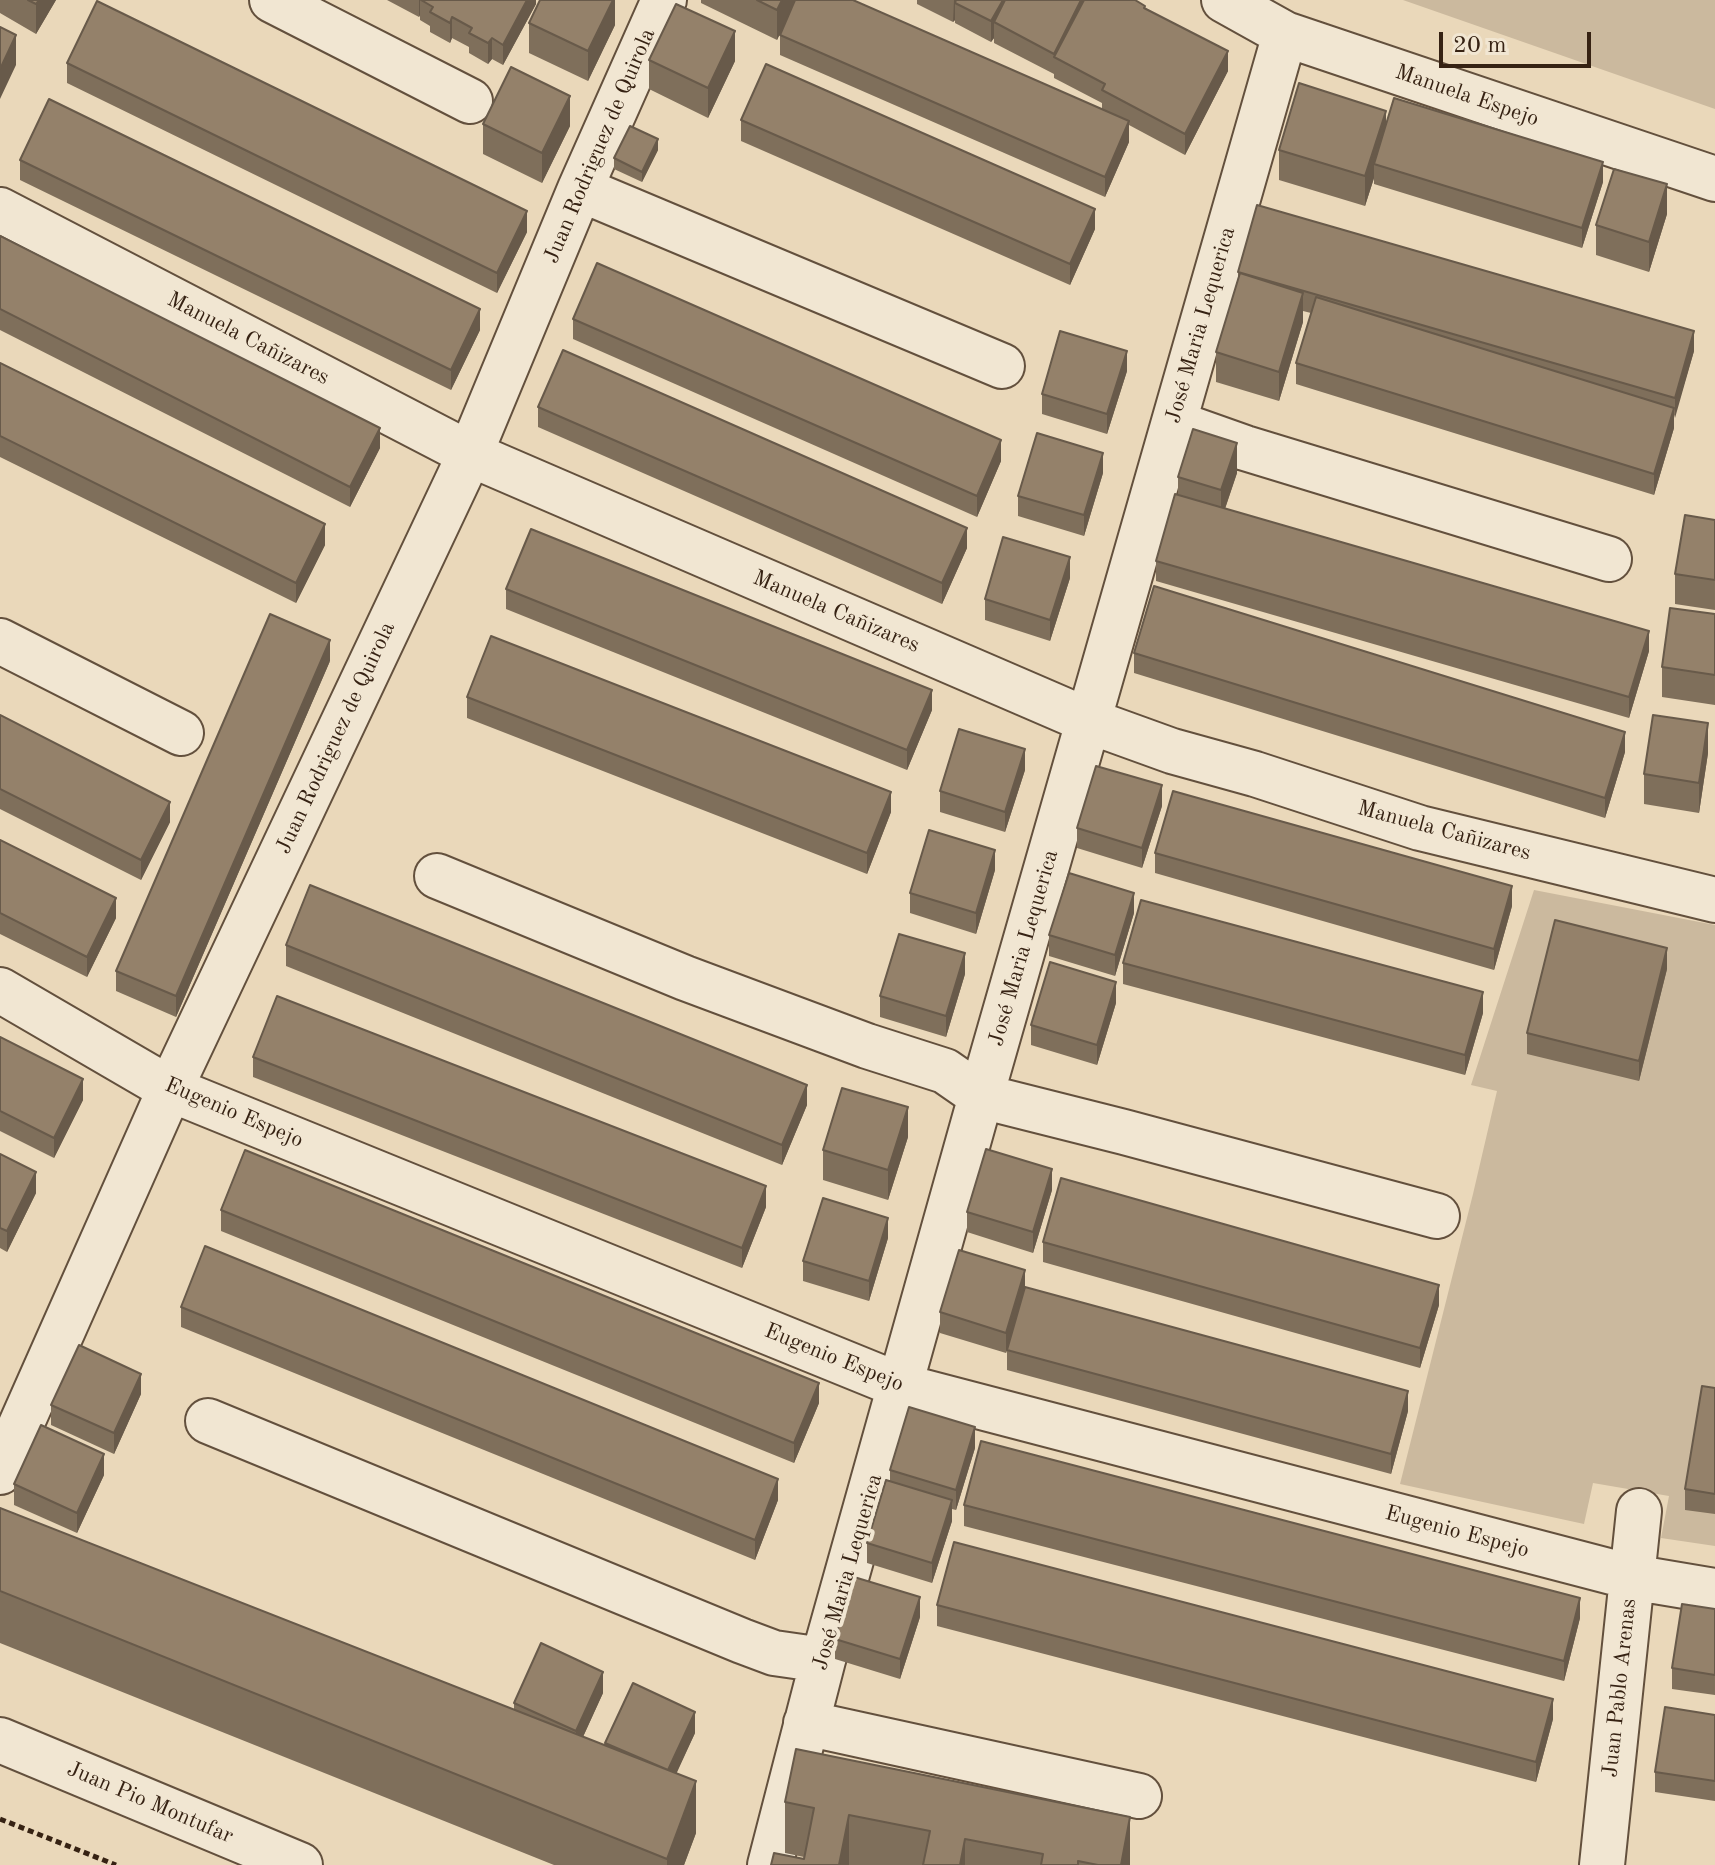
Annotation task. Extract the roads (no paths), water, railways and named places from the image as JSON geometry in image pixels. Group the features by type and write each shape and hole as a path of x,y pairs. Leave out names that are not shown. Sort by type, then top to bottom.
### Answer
{"street":[{"path":"272,0 470,101"},
{"name":"Juan Rodriguez de Quirola","path":"0,1472 170,1089 470,454 580,189 664,0"},
{"name":"Manuela Espejo","path":"1224,0 1285,34 1715,179"},
{"name":"José Maria Lequerica","path":"770,1865 823,1660 981,1096 1285,34"},
{"path":"580,189 1002,366"},
{"name":"Manuela Cañizares","path":"0,210 470,454 1089,721 1172,751 1255,774 1420,828 1715,900"},
{"path":"1173,423 1245,448 1609,559"},
{"path":"0,641 181,733"},
{"path":"437,876 699,983 867,1046 945,1071 981,1096 1437,1216"},
{"name":"Eugenio Espejo","path":"0,990 170,1089 901,1386 1631,1577 1715,1591"},
{"path":"208,1421 742,1641 774,1653 823,1660"},
{"name":"Juan Pablo Arenas","path":"1602,1865 1639,1511"},
{"path":"806,1723 1139,1796"},
{"name":"Juan Pio Montufar","path":"0,1740 300,1865"}]}
